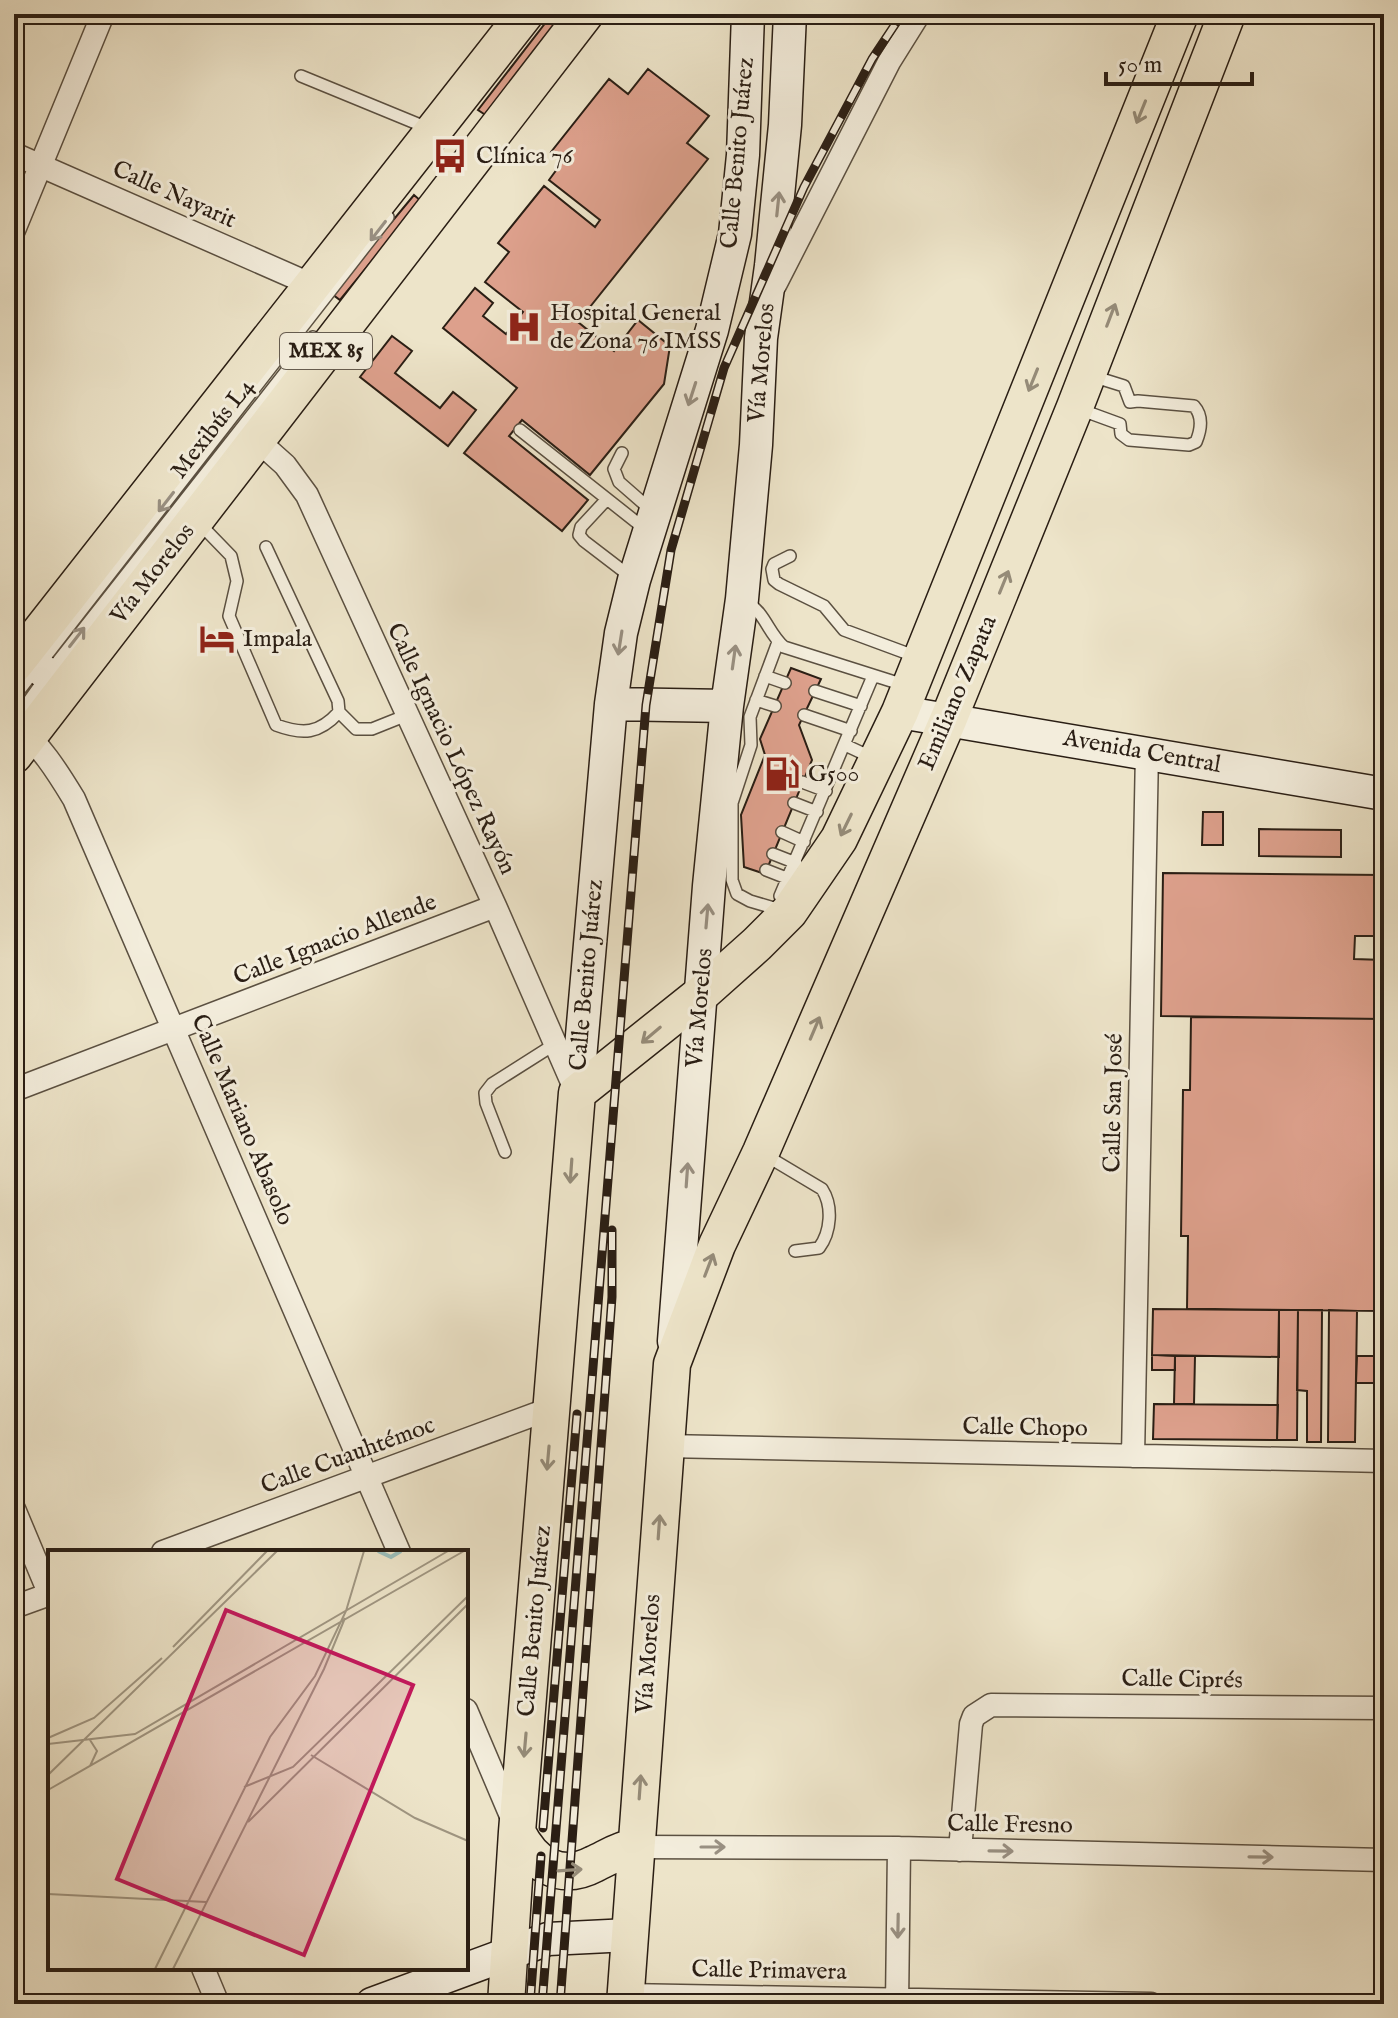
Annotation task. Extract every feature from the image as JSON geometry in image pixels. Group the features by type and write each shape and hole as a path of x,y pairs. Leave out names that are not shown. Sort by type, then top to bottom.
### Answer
{"main road":[{"name":"Vía Morelos","path":"18,734 33,667 312,285 525,14"},
{"name":"Vía Morelos","path":"33,667 196,520 585,14"},
{"name":"Calle Benito Juárez","path":"506,2004 517,1832 611,704 621,633 634,580 712,330 735,234 743,155 748,14"},
{"name":"Vía Morelos","path":"625,1999 701,994 732,853 746,704 742,599 756,445 761,338 785,125 790,14"},
{"name":"Emiliano Zapata","path":"577,1093 701,994 839,839 911,686 1180,14"},
{"name":"Emiliano Zapata","path":"672,1364 717,1245 761,1152 949,718 1082,391 1227,14"},
{"name":"Avenida Central","path":"911,686 949,718 1384,794"},
{"path":"611,704 746,704"},
{"path":"517,1832 536,1860 560,1872 584,1868 617,1851 635,1847"},
{"path":"468,1968 548,1939 629,1935"},
{"path":"372,2004 462,1970"}],"street":[{"path":"14,230 103,14"},
{"path":"767,300 889,62 919,14"},
{"name":"Calle Nayarit","path":"14,154 312,285"},
{"name":"Calle Ignacio López Rayón","path":"257,440 285,465 307,495 577,1093"},
{"name":"Calle Mariano Abasolo","path":"18,734 53,764 74,799 398,1550"},
{"name":"Calle San José","path":"1133,1456 1147,752"},
{"name":"Calle Ignacio Allende","path":"14,1090 495,906"},
{"name":"Calle Cuauhtémoc","path":"168,1550 552,1408"},
{"name":"Calle Chopo","path":"665,1446 1384,1461"},
{"path":"14,1509 48,1589"},
{"path":"14,1607 48,1595"},
{"name":"Calle Ciprés","path":"960,1850 971,1724 981,1709 1001,1704 1384,1708"},
{"path":"468,1715 517,1832"},
{"name":"Calle Fresno","path":"635,1847 899,1848 1384,1860"},
{"path":"897,2002 899,1848"},
{"path":"204,1970 218,2004"},
{"name":"Calle Primavera","path":"625,1999 1151,2004"}],"lane":[{"path":"301,76 433,130"},
{"name":"Mexibús L4","path":"14,697 33,667 395,209"},
{"name":"Mexibús L4","path":"33,667 321,327"},
{"path":"1082,391 1124,386 1130,402"},
{"path":"1082,391 1120,424"},
{"path":"1130,402 1194,406 1201,417 1196,442 1189,445 1129,440 1121,434 1120,424 1125,406 1130,402"},
{"path":"520,430 607,499 652,522"},
{"path":"622,453 614,469 619,482 652,522"},
{"path":"607,499 581,527 580,538 634,580"},
{"path":"196,520 231,556 237,581 229,616 276,725 298,733 328,724 339,712"},
{"path":"266,547 338,701 339,712 356,729 372,729 407,715"},
{"path":"790,556 774,564 774,580 824,606 844,630 911,686"},
{"path":"742,599 762,614 784,647 911,686"},
{"path":"778,642 765,676 746,704 751,745 741,779 732,880 737,894 750,901 784,899"},
{"path":"765,676 785,683"},
{"path":"784,899 804,842 873,676"},
{"path":"815,691 861,706"},
{"path":"746,704 775,706"},
{"path":"804,715 851,731"},
{"path":"845,745 878,760"},
{"path":"747,759 761,767"},
{"path":"741,779 753,784"},
{"path":"802,782 826,791"},
{"path":"794,803 817,812"},
{"path":"782,832 804,842"},
{"path":"773,854 796,863"},
{"path":"766,870 784,899"},
{"path":"505,1152 485,1093 492,1084 555,1044"},
{"path":"761,1152 822,1189 827,1197 830,1210 825,1240 819,1248 795,1251"}],"building":[{"path":"550,17 559,23 487,116 478,110"},
{"path":"648,69 709,116 687,143 708,159 578,322 614,351 638,320 670,346 664,384 590,475 522,420 509,436 588,500 562,531 464,453 517,388 443,328 475,288 493,303 483,316 506,334 523,312 485,282 509,252 498,243 544,186 595,227 600,220 549,180 563,161 551,152 609,79 628,94"},
{"path":"414,195 421,201 340,300 332,294"},
{"path":"392,336 412,351 395,373 440,408 453,392 476,410 448,446 360,377"},
{"name":"G500","path":"791,668 821,679 799,725 812,760 765,874 744,867 741,815 765,755 760,739"},
{"path":"1203,812 1223,812 1223,845 1202,845"},
{"path":"1259,829 1341,830 1341,857 1259,856"},
{"path":"1163,873 1384,875 1384,936 1355,936 1354,959 1384,960 1384,1019 1161,1016"},
{"path":"1191,1017 1384,1019 1384,1311 1187,1309 1188,1236 1181,1236 1183,1090 1190,1090"},
{"path":"1153,1309 1279,1310 1279,1357 1152,1355"},
{"path":"1279,1310 1298,1310 1297,1440 1277,1440"},
{"path":"1298,1310 1322,1310 1321,1442 1307,1442 1307,1391 1297,1390"},
{"path":"1329,1310 1357,1311 1355,1442 1328,1442"},
{"path":"1152,1355 1175,1356 1175,1370 1152,1370"},
{"path":"1175,1356 1195,1356 1194,1404 1174,1404"},
{"path":"1357,1356 1384,1356 1384,1383 1356,1383"},
{"path":"1154,1404 1278,1405 1277,1440 1153,1439"}],"railway":[{"path":"542,2004 646,705 671,550 724,368 804,187 872,59 902,14"},
{"path":"560,2004 612,1297 612,1230"},
{"path":"543,1828 577,1414"},
{"path":"530,2004 541,1856"}],"place":[{"name":"Clínica 76","path":"450,156"},
{"name":"Hospital General de Zona 76 IMSS","path":"524,327"},
{"name":"Impala","path":"217,639"},
{"name":"G500","path":"782,774"}]}
